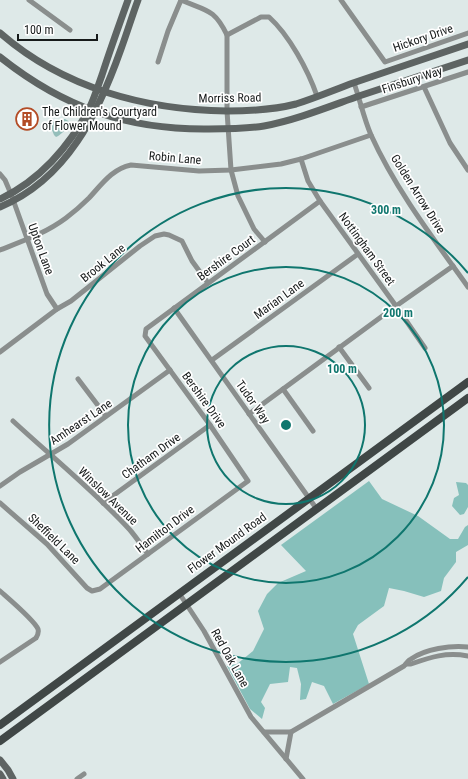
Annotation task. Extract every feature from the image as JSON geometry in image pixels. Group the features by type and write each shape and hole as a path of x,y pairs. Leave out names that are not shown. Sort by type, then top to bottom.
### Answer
{"main road":[{"path":"92,111 96,90 128,0"},
{"path":"0,207 12,198 43,182 73,149 92,111 105,92 138,0"},
{"name":"Morriss Road","path":"0,33 32,58 96,90 153,104 177,108 227,111 245,111 296,104 468,44"},
{"path":"0,57 44,88 92,111 144,125 184,130 229,129 270,124 290,119 468,60"},
{"path":"0,199 12,198"},
{"name":"Flower Mound Road","path":"0,725 468,382"},
{"path":"446,397 454,408"},
{"name":"Flower Mound Road","path":"0,740 468,398"},
{"path":"0,760 13,779"},
{"path":"0,774 4,779"}],"street":[{"path":"29,0 70,30"},
{"path":"158,62 168,31 181,0 213,14 222,24 226,36 227,111 231,170 238,196 254,229 265,242"},
{"name":"Hickory Drive","path":"341,0 385,62 468,33"},
{"path":"226,36 261,16 269,17 288,40 302,62 317,96"},
{"name":"Finsbury Way","path":"362,107 468,72"},
{"name":"Golden Arrow Drive","path":"354,83 371,135 392,176 408,203 468,287"},
{"path":"424,87 450,143 468,170"},
{"name":"Robin Lane","path":"0,250 52,228 88,198 109,176 123,166 131,165 199,171 231,170 281,164 301,159 371,135"},
{"name":"Nottingham Street","path":"301,159 308,181 320,201 425,348"},
{"name":"Upton Lane","path":"0,174 5,180 47,294 57,309"},
{"name":"Bershire Court","path":"145,331 320,201"},
{"name":"Brook Lane","path":"0,352 57,309 71,301 140,246 155,236 161,234 169,235 182,241 192,260 208,283"},
{"name":"Marian Lane","path":"212,360 358,254"},
{"path":"249,414 339,347 453,266"},
{"name":"Tudor Way","path":"174,308 316,508"},
{"name":"Bershire Drive","path":"145,331 145,336 210,425 248,481"},
{"path":"339,347 369,388"},
{"name":"Amhearst Lane","path":"0,486 106,416 170,370"},
{"path":"78,379 106,416"},
{"path":"283,389 313,431"},
{"name":"Winslow Avenue","path":"13,421 103,503 131,531 148,554"},
{"name":"Chatham Drive","path":"103,503 210,425"},
{"name":"Hamilton Drive","path":"92,591 100,589 248,481"},
{"name":"Sheffield Lane","path":"0,503 47,544 92,591"},
{"path":"0,591 35,625 39,634 36,638 0,662"},
{"name":"Red Oak Lane","path":"179,593 213,647 251,717 303,779"},
{"path":"264,732 291,732 406,664 411,659 433,650 448,647 468,647"},
{"path":"406,664 411,664 438,655 457,654 468,656"},
{"path":"286,760 291,732"},
{"path":"77,779 84,774"}],"shaded area":[{"path":"65,119 70,122 68,128 56,137 50,125 55,120"},
{"path":"369,481 382,499 418,516 450,539 458,539 465,527 468,525 468,545 456,552 456,562 444,578 441,591 424,597 389,588 384,606 358,625 353,634 369,684 333,704 324,686 312,682 306,699 300,700 301,684 297,668 290,667 288,682 270,684 261,702 265,708 262,719 250,709 227,666 237,664 253,651 264,629 258,611 267,594 278,583 306,571 281,545"},
{"path":"456,482 466,483 468,485 468,507 464,514 460,515 452,506 454,498 459,495"}],"place":[{"name":"The Children's Courtyard of Flower Mound","path":"27,119"}]}
